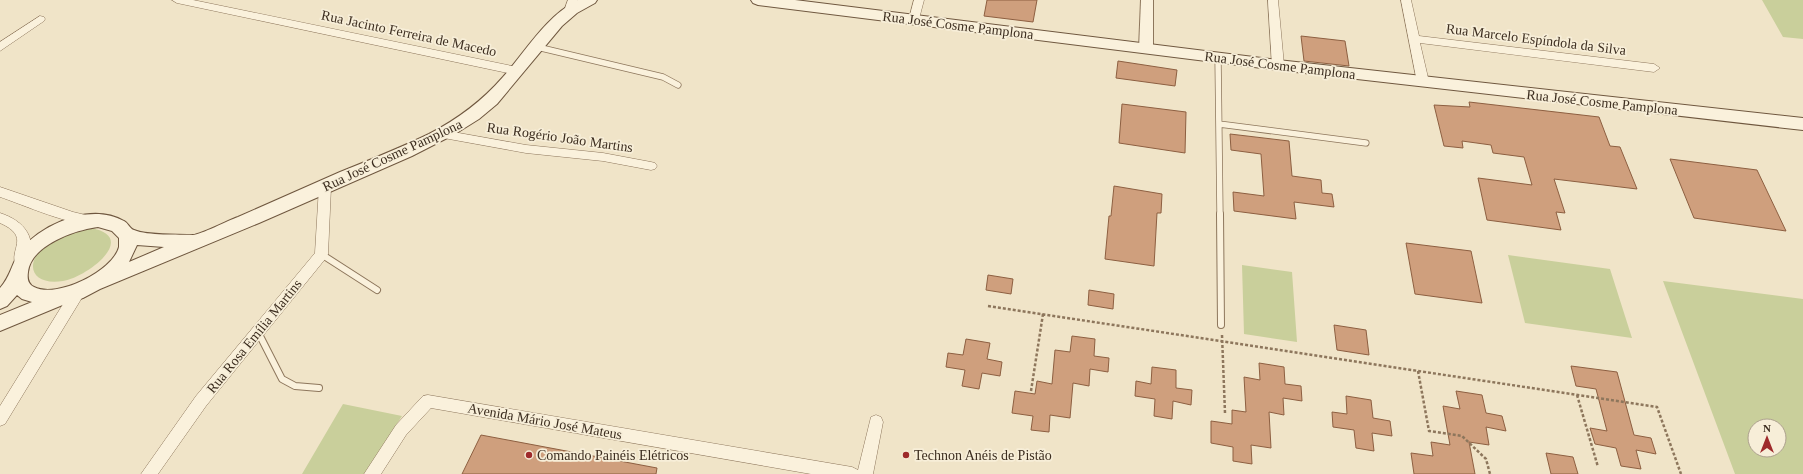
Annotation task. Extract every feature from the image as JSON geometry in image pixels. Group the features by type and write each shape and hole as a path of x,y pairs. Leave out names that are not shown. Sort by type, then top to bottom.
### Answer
{"main road":[{"name":"Rua José Cosme Pamplona","path":"96,283 325,187 442,134 464,122 484,107 517,71 571,6 590,0"},
{"name":"Rua José Cosme Pamplona","path":"758,0 1278,66 1803,124"},
{"path":"0,302 19,273 31,250 48,236 78,223 98,220 112,222 122,228 128,236 128,247 122,259 111,272 96,283 0,323"},
{"name":"Rua José Cosme Pamplona","path":"128,236 166,241 201,240"},
{"path":"19,273 23,290 33,296 48,298 72,294"}],"street":[{"name":"Rua Jacinto Ferreira de Macedo","path":"177,0 517,71"},
{"path":"914,19 919,0"},
{"path":"1146,49 1147,0"},
{"path":"1273,0 1278,66"},
{"path":"1406,0 1424,82"},
{"path":"0,48 40,19"},
{"name":"Rua Marcelo Espíndola da Silva","path":"1415,39 1654,68"},
{"name":"Rua Rogério João Martins","path":"442,134 526,149 603,158 652,166"},
{"path":"321,254 325,187"},
{"path":"0,192 72,217 98,220"},
{"path":"0,218 13,224 23,233 25,246 19,273"},
{"name":"Rua Rosa Emília Martins","path":"149,474 178,432 321,254"},
{"path":"0,419 72,294"},
{"name":"Avenida Mário José Mateus","path":"372,474 401,430 428,401 852,474"},
{"path":"864,474 876,422"}],"lane":[{"path":"537,47 663,77 678,85"},
{"path":"1218,58 1221,325"},
{"path":"1219,124 1366,143"},
{"path":"321,254 377,290"},
{"path":"258,332 282,379 295,386 319,388"}],"path":[{"path":"988,306 1657,407 1681,474"},
{"path":"1031,391 1043,314"},
{"path":"1221,325 1225,413"},
{"path":"1418,371 1429,431 1462,436 1486,459 1490,474"},
{"path":"1577,395 1598,467"}],"green space":[{"path":"1762,0 1803,0 1803,39 1783,37"},
{"path":"90,228 104,232 110,239 110,247 105,256 96,265 73,278 63,281 53,282 45,280 38,277 34,273 34,260 45,245 61,236"},
{"path":"1508,255 1610,269 1632,338 1525,323"},
{"path":"1242,265 1292,272 1297,342 1244,334"},
{"path":"1663,281 1803,299 1803,474 1735,474"},
{"path":"343,404 402,416 364,474 302,474"}],"building":[{"path":"987,0 1037,0 1033,22 984,16"},
{"path":"1301,36 1345,41 1349,66 1304,61"},
{"path":"1118,61 1177,70 1175,86 1116,78"},
{"path":"1469,102 1599,117 1610,146 1620,147 1637,189 1554,179 1565,213 1556,212 1561,230 1487,220 1478,178 1532,185 1524,157 1493,153 1491,145 1462,141 1463,148 1444,146 1434,105 1470,107"},
{"path":"1122,104 1186,112 1185,153 1119,143"},
{"path":"1230,134 1289,141 1292,176 1321,180 1322,193 1332,194 1334,207 1294,202 1296,219 1234,211 1233,192 1264,196 1261,154 1231,150"},
{"path":"1670,159 1757,170 1786,231 1694,218"},
{"path":"1114,186 1162,194 1161,213 1157,213 1154,266 1105,259 1109,216 1111,216"},
{"path":"1406,243 1471,251 1482,303 1415,294"},
{"path":"988,275 1013,279 1011,294 986,290"},
{"path":"1089,290 1114,294 1113,309 1088,305"},
{"path":"1334,325 1366,330 1369,355 1337,350"},
{"path":"1072,336 1095,339 1094,356 1109,358 1108,372 1090,369 1089,386 1073,383 1070,418 1050,415 1049,432 1031,430 1033,416 1012,413 1015,391 1035,394 1037,381 1052,384 1055,350 1070,352"},
{"path":"966,339 990,343 987,359 1002,362 1000,376 982,373 979,389 962,386 965,370 946,367 948,353 963,355"},
{"path":"1259,363 1284,367 1285,384 1301,386 1302,401 1283,398 1284,415 1269,412 1271,448 1251,445 1252,464 1233,461 1233,447 1211,443 1211,421 1232,424 1232,410 1246,412 1244,377 1260,380"},
{"path":"1571,366 1617,372 1634,435 1651,438 1656,454 1636,450 1641,469 1621,466 1616,448 1595,444 1590,428 1607,431 1596,389 1576,386"},
{"path":"1152,367 1176,370 1176,388 1192,390 1191,405 1173,401 1172,419 1154,416 1155,399 1135,396 1136,381 1151,384"},
{"path":"1456,391 1482,395 1486,413 1502,416 1506,431 1486,427 1489,445 1469,442 1475,474 1414,474 1411,453 1433,456 1431,442 1450,445 1443,406 1460,409"},
{"path":"1346,396 1371,400 1373,418 1390,421 1392,436 1372,433 1374,451 1356,448 1354,430 1333,427 1332,412 1347,414"},
{"name":"Comando Painéis Elétricos","path":"481,435 657,468 656,474 462,474"},
{"path":"1546,453 1573,457 1578,474 1551,474"}],"place":[{"name":"Comando Painéis Elétricos","path":"529,455"},
{"name":"Technon Anéis de Pistão","path":"906,455"}]}
